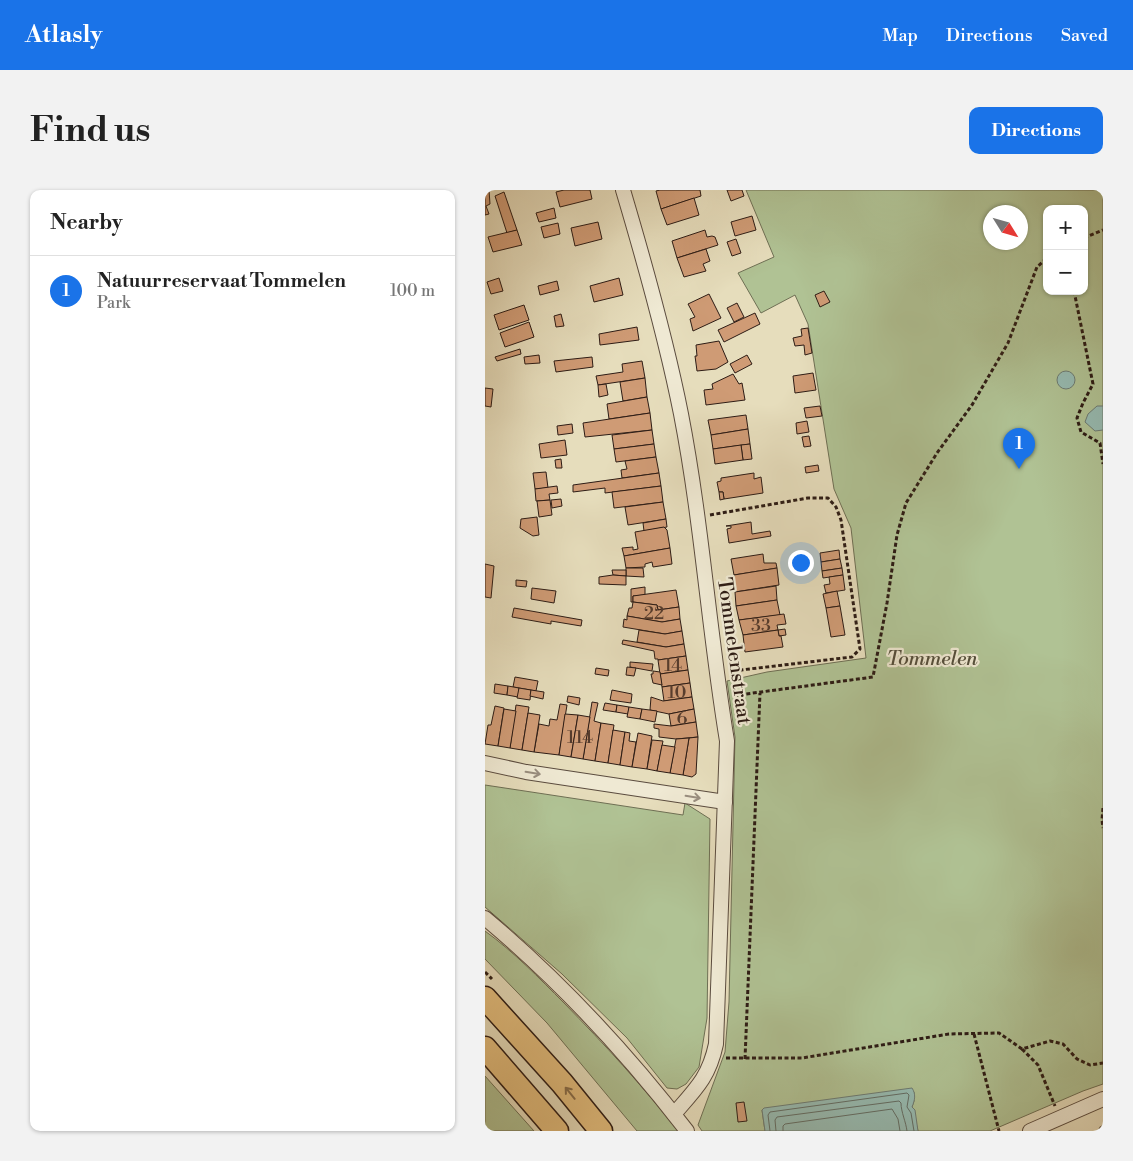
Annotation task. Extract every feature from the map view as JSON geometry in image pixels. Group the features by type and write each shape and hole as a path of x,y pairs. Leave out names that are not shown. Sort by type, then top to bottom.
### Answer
{"highway":[{"path":"485,998 562,1083 601,1131"},
{"path":"485,1048 557,1131"}],"street":[{"name":"Tommelenstraat","path":"623,190 661,322 681,415 697,517 720,701 727,741 716,1034 713,1058 701,1083 674,1114"},
{"path":"485,763 526,772 725,802"},
{"path":"485,918 521,948 571,996 687,1131"},
{"path":"1029,1131 1103,1099"}],"path":[{"path":"1088,236 1103,230"},
{"path":"720,701 760,692 873,676 887,603 897,535 906,503 937,453 972,405 986,382 1008,342 1037,268 1043,262"},
{"path":"1075,295 1093,384 1077,418 1081,432 1100,443 1103,464"},
{"path":"697,517 808,498 829,498 836,507 841,520 857,629 859,649 852,657 717,673"},
{"path":"745,1059 760,692"},
{"path":"1103,808 1103,828"},
{"path":"713,1058 802,1058 949,1034 999,1033 1022,1049 1038,1066 1060,1116"},
{"path":"974,1034 999,1131"},
{"path":"1022,1049 1050,1041 1063,1044 1077,1059 1090,1065 1103,1063"}],"green space":[{"name":"Tommelen","path":"746,190 1103,190 1103,1084 990,1131 918,1131 912,1107 914,1092 762,1110 765,1131 702,1131 698,1125 725,1052 729,1002 735,737 727,681 767,672 866,658 851,528 834,489 808,324 795,295 761,313 738,273 774,257"},
{"path":"485,785 683,815 685,803 710,819 707,1018 699,1067 686,1084 677,1089 667,1088 627,1038 562,974 485,907"},
{"path":"485,931 526,966 609,1050 678,1131 637,1131 547,1023 485,959"},
{"path":"485,1076 534,1131 487,1131 485,1128"}],"water":[{"path":"1066,371 1072,374 1075,380 1072,386 1066,389 1060,386 1057,380 1060,374"},
{"path":"1097,406 1103,406 1103,430 1095,431 1085,422 1088,414"},
{"path":"912,1088 915,1097 912,1107 915,1110 918,1131 765,1131 762,1110 764,1108"}],"building":[{"path":"485,190 489,190 490,204 486,206 489,214 485,215"},
{"path":"564,190 590,190 592,199 560,207 556,192"},
{"path":"700,190 701,196 661,209 656,191"},
{"path":"727,190 742,190 744,196 731,201"},
{"path":"504,192 517,230 507,233 495,196"},
{"path":"694,198 699,215 667,225 661,209"},
{"path":"554,208 556,218 539,222 536,213"},
{"path":"752,216 756,230 735,236 731,222"},
{"path":"598,222 602,239 575,246 571,228"},
{"path":"558,223 560,234 544,238 541,227"},
{"path":"517,230 522,245 493,252 488,237"},
{"path":"705,230 707,237 715,237 718,245 677,258 672,241"},
{"path":"736,239 741,253 732,256 727,242"},
{"path":"706,249 710,261 703,264 706,271 684,277 677,258"},
{"path":"499,278 503,291 491,294 487,282"},
{"path":"619,278 623,295 594,302 590,286"},
{"path":"557,281 559,290 540,295 538,286"},
{"path":"824,291 830,302 820,307 815,295"},
{"path":"709,294 721,318 693,331 690,319 695,317 688,304"},
{"path":"737,303 744,317 734,322 727,308"},
{"path":"524,305 529,320 499,330 494,315"},
{"path":"755,313 760,324 724,342 718,330"},
{"path":"561,314 564,326 556,327 554,316"},
{"path":"529,322 534,337 505,347 500,333"},
{"path":"637,327 639,340 600,345 599,334"},
{"path":"808,328 812,353 805,355 804,345 795,346 793,338 802,336 801,329"},
{"path":"719,341 728,362 716,369 697,371 696,345"},
{"path":"520,349 521,354 497,361 495,357"},
{"path":"539,355 540,363 525,364 524,357"},
{"path":"747,355 752,364 735,373 730,364"},
{"path":"592,357 593,367 556,372 554,361"},
{"path":"642,361 645,378 598,385 596,376 623,372 622,364"},
{"path":"813,373 816,390 795,393 793,376"},
{"path":"733,374 739,384 742,383 745,400 706,405 704,390 713,389 712,384"},
{"path":"645,378 647,397 623,401 620,382"},
{"path":"606,384 608,395 599,397 598,385"},
{"path":"485,388 493,389 491,407 485,406"},
{"path":"647,397 650,413 609,419 607,404"},
{"path":"820,406 822,416 806,418 804,408"},
{"path":"650,413 652,430 585,437 583,423"},
{"path":"746,415 748,429 711,435 708,420"},
{"path":"807,421 809,432 797,434 796,423"},
{"path":"572,424 573,433 558,435 557,426"},
{"path":"748,429 750,444 713,449 711,435"},
{"path":"652,430 654,444 614,449 612,435"},
{"path":"809,436 811,446 804,447 802,437"},
{"path":"565,440 567,455 541,458 539,444"},
{"path":"654,444 656,457 616,462 614,449"},
{"path":"750,444 752,459 743,460 741,445"},
{"path":"741,445 743,460 715,464 713,449"},
{"path":"656,457 659,473 622,478 621,470 627,469 625,461"},
{"path":"561,459 562,468 556,468 555,460"},
{"path":"818,465 819,471 806,473 805,467"},
{"path":"546,472 548,488 535,489 533,473"},
{"path":"659,473 661,486 605,493 605,488 573,492 573,485"},
{"path":"754,473 754,479 761,477 763,493 724,499 723,492 719,492 717,482 721,481 721,478"},
{"path":"557,486 558,493 549,494 550,500 536,501 535,489"},
{"path":"661,486 663,502 614,508 612,492"},
{"path":"719,492 723,492 724,499 720,500"},
{"path":"561,499 562,506 552,508 551,500"},
{"path":"550,500 552,515 539,517 537,501"},
{"path":"663,502 666,519 628,525 625,507"},
{"path":"537,517 539,535 533,536 520,528 521,519"},
{"path":"666,519 667,527 644,531 643,523"},
{"path":"751,522 752,534 770,531 771,536 729,543 727,529 731,528 731,526 726,526"},
{"path":"664,527 667,530 670,548 624,556 622,548 633,547 633,550 638,549 635,532"},
{"path":"670,548 672,564 653,567 652,562 645,564 645,567 626,568 624,556"},
{"path":"839,550 840,559 821,562 820,553"},
{"path":"763,554 764,563 776,563 777,568 734,575 731,559"},
{"path":"840,559 842,568 822,571 821,562"},
{"path":"485,564 494,566 491,598 485,597"},
{"path":"626,568 643,568 644,577 626,576"},
{"path":"777,568 779,585 735,592 734,575"},
{"path":"842,568 843,575 823,578 822,571"},
{"path":"612,570 626,570 626,576 613,575"},
{"path":"843,575 845,590 826,593 824,585 830,584 829,577"},
{"path":"626,576 626,585 599,584 599,577"},
{"path":"516,580 527,581 526,587 516,586"},
{"path":"776,586 777,600 736,606 735,592"},
{"path":"645,587 645,595 633,596 633,602 631,602 631,589"},
{"path":"532,588 556,591 554,603 531,599"},
{"path":"676,590 679,607 658,610 657,605 633,602 633,596"},
{"path":"837,591 840,606 826,608 823,594"},
{"path":"777,600 780,615 739,620 736,606"},
{"path":"633,602 657,605 658,610 679,607 680,619 662,622 627,616"},
{"path":"840,606 845,635 831,637 826,608"},
{"path":"514,608 582,620 581,626 551,621 551,624 512,617"},
{"path":"784,614 786,624 777,625 778,630 743,635 739,620"},
{"path":"627,616 662,622 680,619 682,631 665,634 623,627 624,619 627,620"},
{"path":"785,629 786,635 779,636 778,630"},
{"path":"639,630 665,634 682,631 684,644 666,647 637,642"},
{"path":"778,630 783,647 745,652 743,635"},
{"path":"623,640 666,647 684,644 686,656 658,660 655,659 654,651 622,644"},
{"path":"686,656 688,670 660,674 658,660"},
{"path":"630,662 653,664 652,671 630,667"},
{"path":"627,667 636,668 634,676 626,675"},
{"path":"596,668 609,670 608,676 595,674"},
{"path":"688,670 690,683 662,687 660,674"},
{"path":"653,671 660,672 662,685 653,683 651,674 653,674"},
{"path":"515,677 538,681 536,691 513,687"},
{"path":"690,683 692,697 664,701 662,687"},
{"path":"495,684 508,686 507,695 494,693"},
{"path":"508,686 519,688 518,697 507,695"},
{"path":"519,688 531,690 530,700 517,698"},
{"path":"531,690 544,692 543,699 530,696"},
{"path":"612,690 632,694 631,703 610,700"},
{"path":"568,696 580,698 579,705 567,702"},
{"path":"651,697 663,701 692,697 694,709 669,714 650,710"},
{"path":"592,702 598,703 594,721 601,723 595,761 583,759"},
{"path":"605,703 617,705 616,712 603,710"},
{"path":"560,704 567,705 559,755 534,752 539,724 549,726 550,719 557,720"},
{"path":"516,705 529,707 522,750 510,748"},
{"path":"617,705 629,707 628,714 616,712"},
{"path":"495,706 504,708 498,746 485,744 488,725 491,725"},
{"path":"629,707 642,709 640,719 627,717"},
{"path":"504,709 516,711 510,748 498,746"},
{"path":"642,709 657,711 655,722 640,719"},
{"path":"694,709 696,722 671,726 669,714"},
{"path":"528,713 540,715 534,752 522,750"},
{"path":"565,714 578,715 571,757 559,755"},
{"path":"578,715 590,717 583,759 571,757"},
{"path":"696,722 698,737 676,739 659,737 659,729 654,728 654,724 671,726"},
{"path":"601,723 614,725 608,763 595,761"},
{"path":"613,730 625,732 620,765 608,763"},
{"path":"625,732 630,733 629,741 636,742 632,767 620,765"},
{"path":"638,733 652,736 647,769 632,767"},
{"path":"698,737 696,774 692,777 683,775 689,738"},
{"path":"689,738 683,775 670,773 676,739"},
{"path":"652,740 663,741 657,771 647,769"},
{"path":"662,745 675,747 670,773 657,771"},
{"path":"744,1102 747,1121 738,1122 736,1103"}],"place":[{"name":"Natuurreservaat Tommelen","path":"1019,469"}]}
